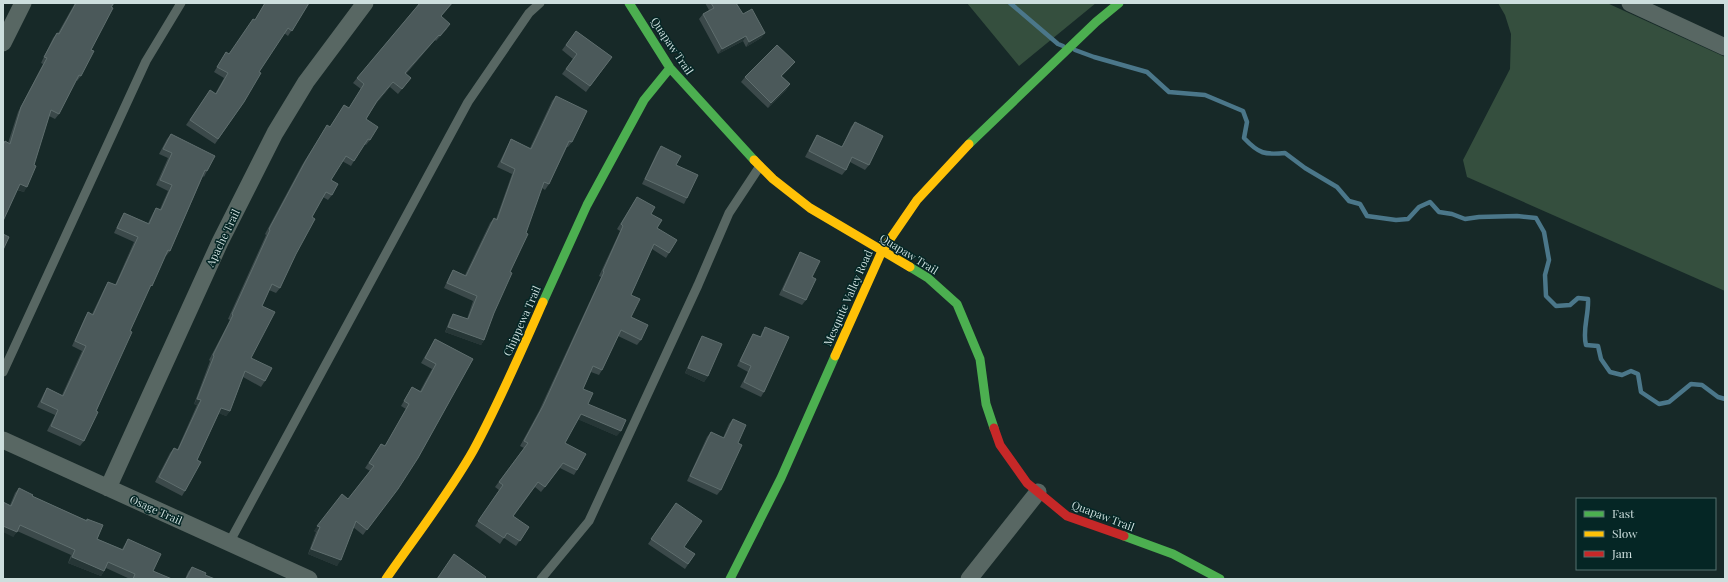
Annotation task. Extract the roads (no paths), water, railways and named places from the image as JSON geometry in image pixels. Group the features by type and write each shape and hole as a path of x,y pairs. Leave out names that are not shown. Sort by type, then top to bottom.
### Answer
{"street":[{"path":"3,43 23,3"},
{"name":"Apache Trail","path":"108,488 220,242 275,133 306,82 365,3"},
{"name":"Quapaw Trail","path":"629,3 670,68 702,106 773,179 810,208 928,278 957,304 980,359 986,404 1000,445 1027,483 1067,516 1173,554 1209,576"},
{"name":"Mesquite Valley Road","path":"730,579 781,478 882,251 917,200 959,154 1096,22 1119,3"},
{"path":"1630,3 1725,47"},
{"name":"Chippewa Trail","path":"386,579 448,490 472,452 494,411 587,205 644,100 670,68"},
{"name":"Osage Trail","path":"3,440 309,579"},
{"path":"969,579 1038,492"}],"lane":[{"path":"3,372 146,61 181,3"},
{"path":"229,543 468,102 529,14 540,3"},
{"path":"542,579 589,521 698,285 729,213 760,166"}],"waterway":[{"path":"1010,3 1058,44 1063,46"},
{"path":"1075,50 1147,72 1169,92 1205,95 1243,111 1247,122 1244,138 1254,147 1263,152 1272,154 1285,153 1305,168 1337,187 1349,201 1360,204 1367,216 1396,220 1408,219 1419,207 1430,202 1439,212 1452,214 1465,219 1517,216 1536,218 1544,232 1549,260 1545,275 1546,296 1556,306 1570,305 1578,298 1588,299 1588,311 1585,328 1586,345 1598,346 1601,359 1610,372 1622,375 1631,371 1638,374 1641,392 1659,404 1669,402 1691,384 1702,385 1718,397 1725,399"}]}
